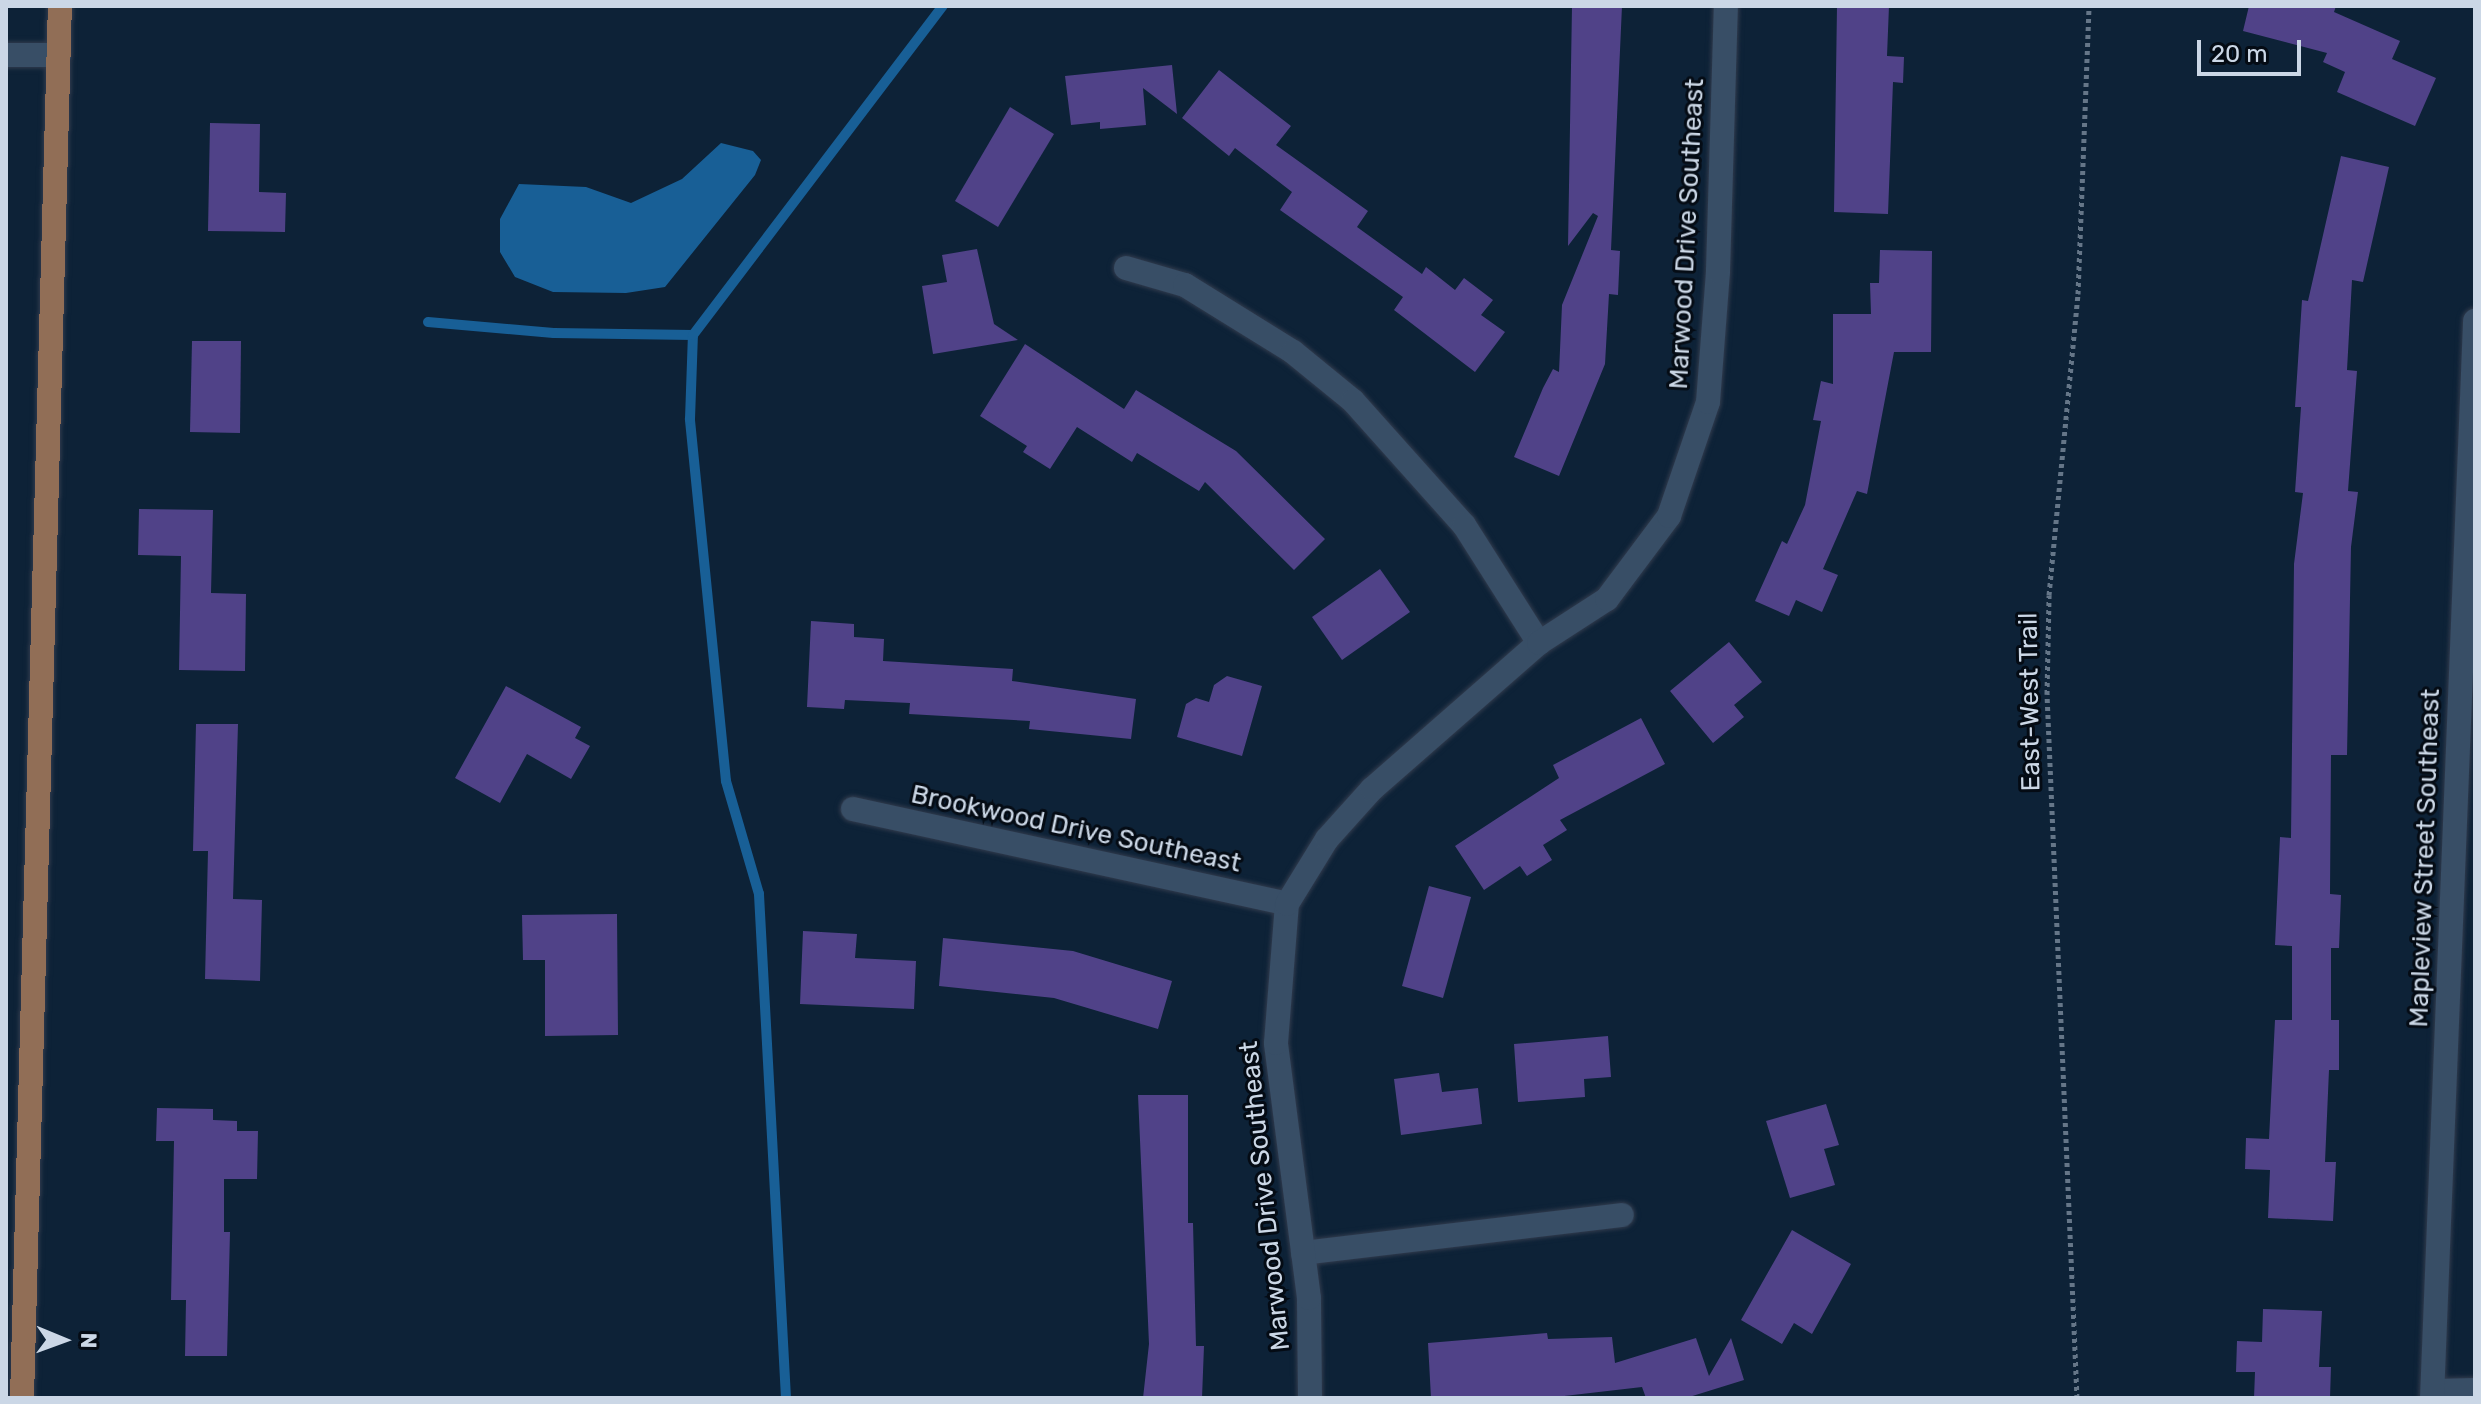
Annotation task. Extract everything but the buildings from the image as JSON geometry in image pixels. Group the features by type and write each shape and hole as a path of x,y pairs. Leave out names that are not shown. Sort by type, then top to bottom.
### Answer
{"main road":[{"path":"17,1392 60,6"}],"street":[{"name":"Marwood Drive Southeast","path":"1310,1398 1303,1253 1276,1043 1287,904 1327,839 1372,789 1539,643 1607,599 1669,516 1708,402 1718,271 1726,6"},
{"path":"6,55 59,55"},
{"path":"1126,268 1185,285 1293,352 1353,401 1464,525 1539,643"},
{"name":"Mapleview Street Southeast","path":"2432,1394 2475,321"},
{"name":"Brookwood Drive Southeast","path":"853,809 1287,904"},
{"path":"1303,1253 1622,1215"},
{"path":"2432,1394 2475,1390"}],"path":[{"name":"East-West Trail","path":"2077,1398 2047,694 2049,595 2078,294 2089,6"}],"water":[{"path":"721,143 753,151 761,160 755,175 665,287 626,293 553,292 515,277 500,252 500,219 519,184 586,187 631,203 682,179"}],"waterway":[{"path":"786,1398 759,894 726,781 690,419 693,335 943,6"},
{"path":"428,322 554,333 693,335"}]}
